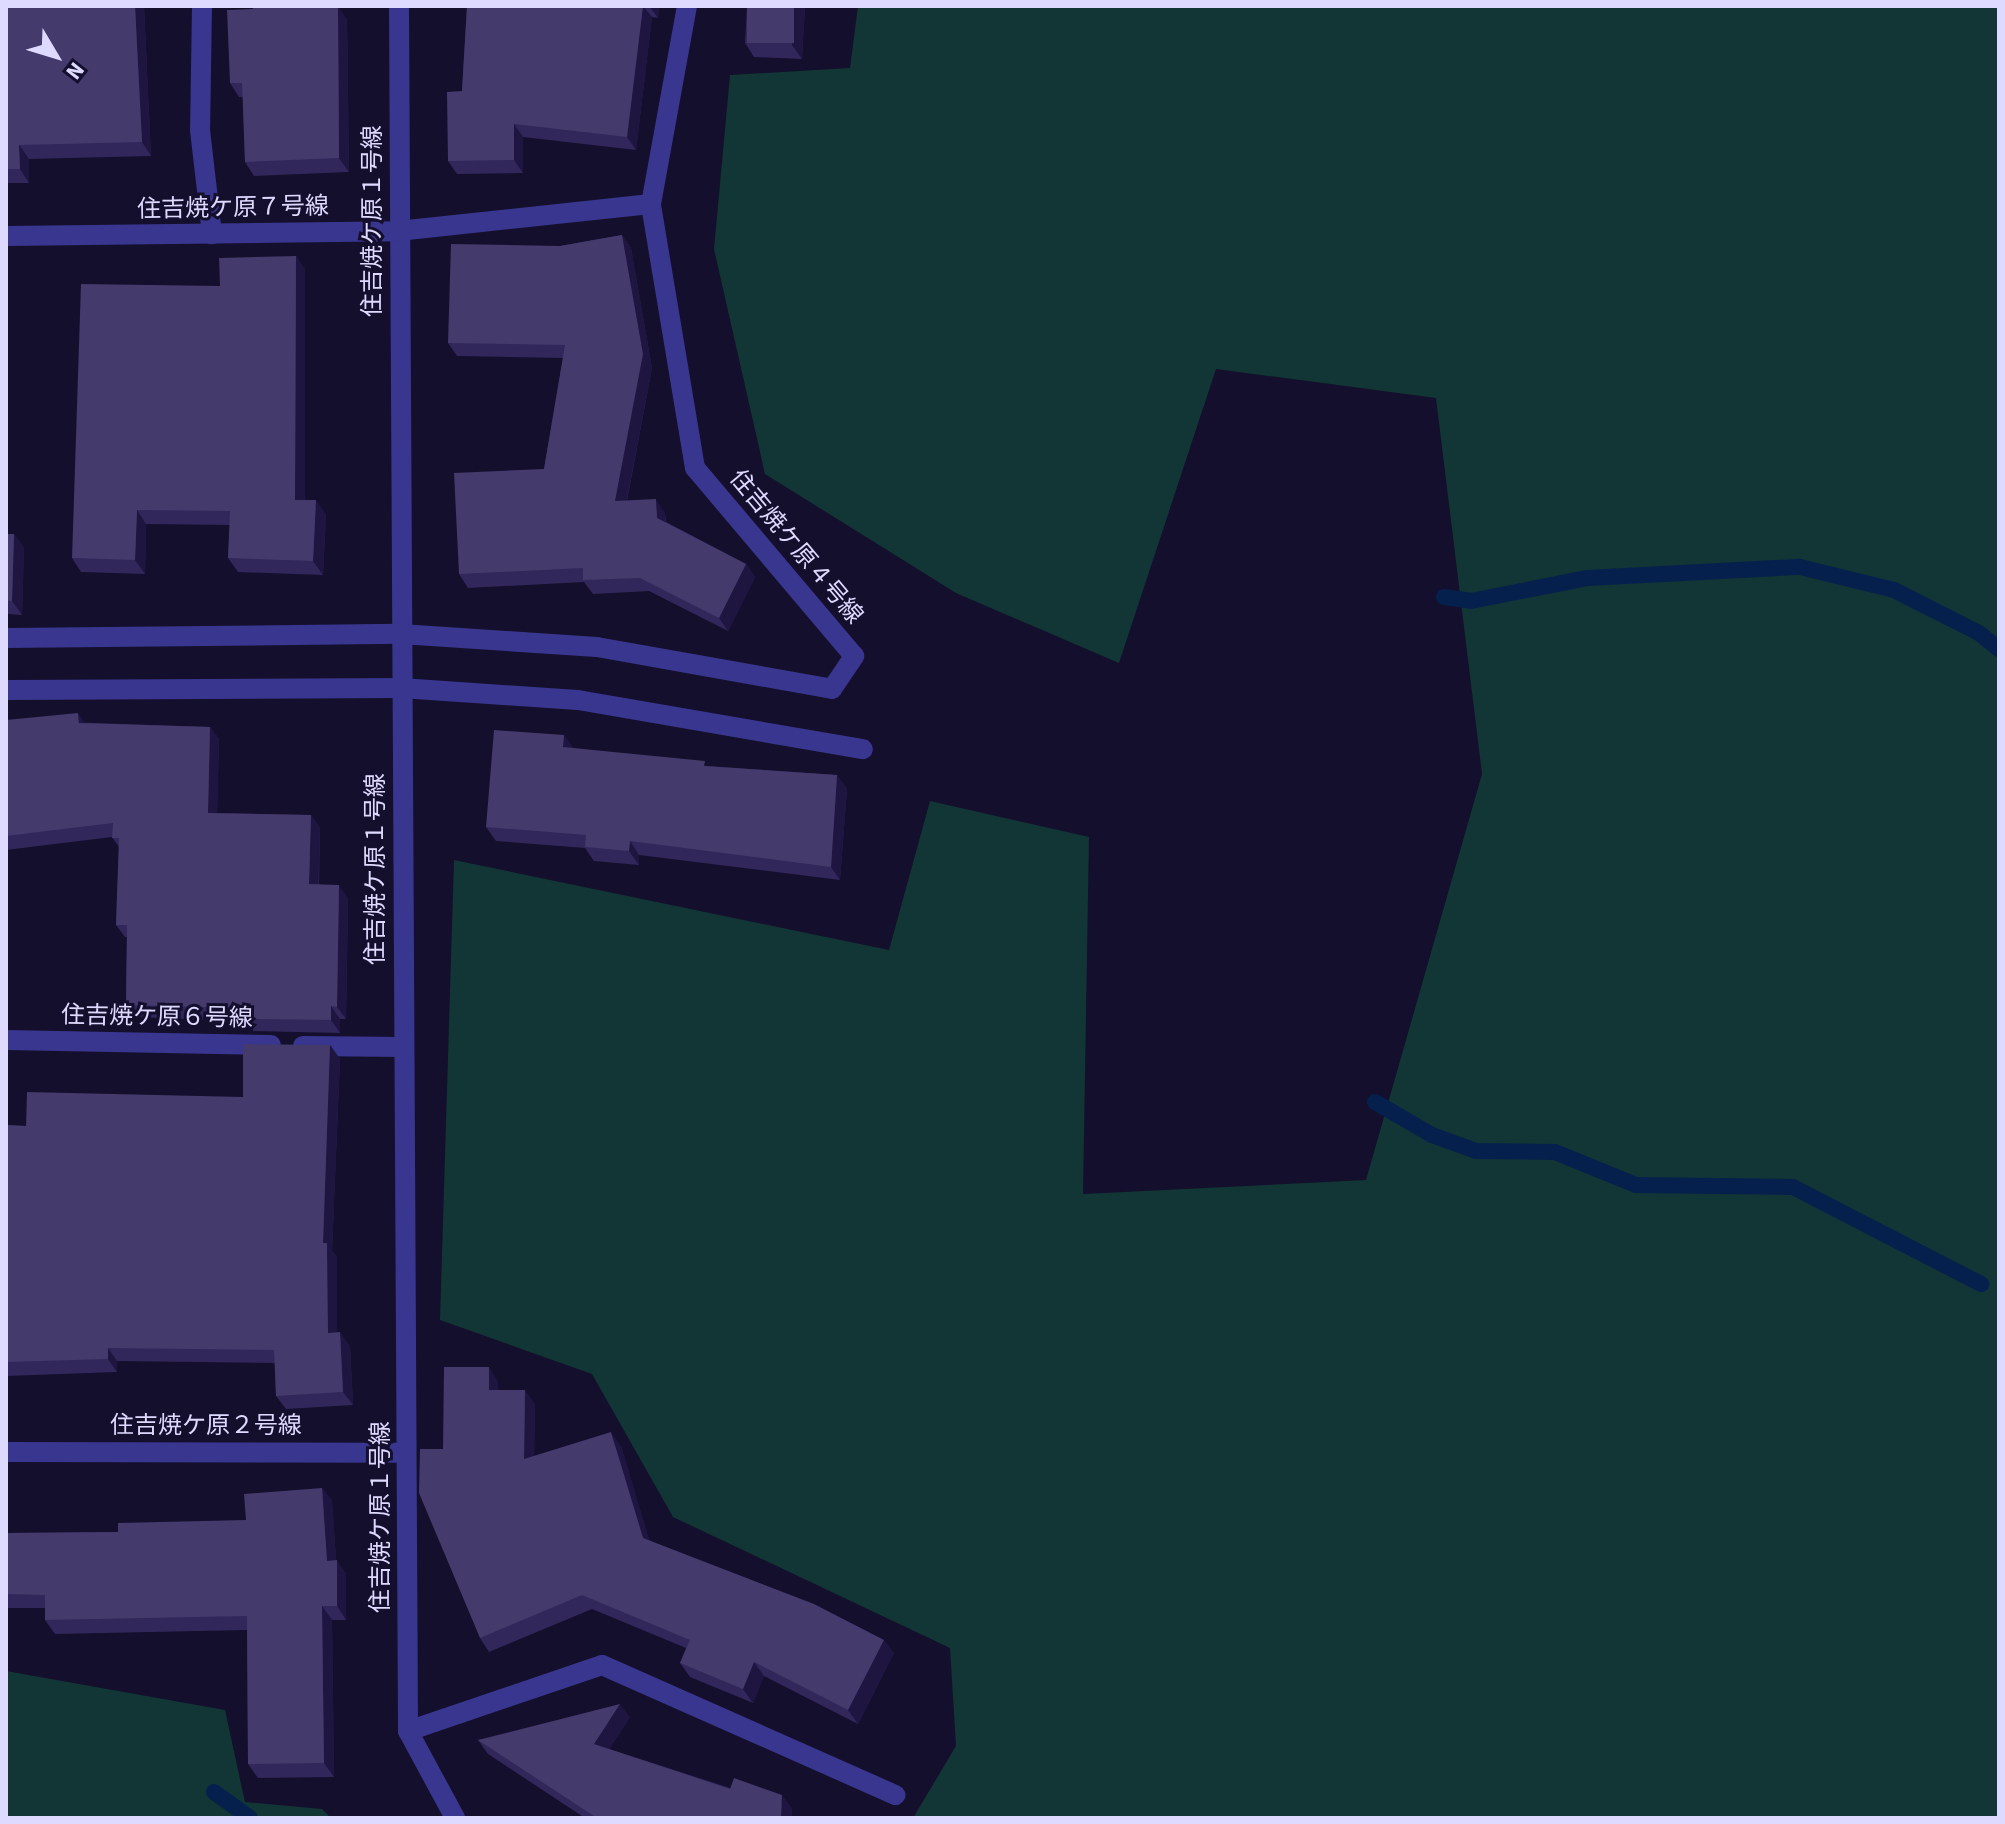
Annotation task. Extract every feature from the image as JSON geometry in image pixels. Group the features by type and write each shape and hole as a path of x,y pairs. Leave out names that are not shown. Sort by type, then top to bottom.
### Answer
{"street":[{"path":"202,6 200,130 212,234"},
{"name":"住吉焼ケ原１号線","path":"399,6 408,1731 455,1818"},
{"name":"住吉焼ケ原４号線","path":"401,634 597,647 832,689 854,656 695,468 651,204 687,6"},
{"name":"住吉焼ケ原７号線","path":"6,236 398,231 651,204"},
{"path":"6,638 401,634"},
{"path":"6,690 401,688 578,700 863,749"},
{"name":"住吉焼ケ原６号線","path":"6,1040 403,1047"},
{"name":"住吉焼ケ原２号線","path":"6,1452 406,1453"},
{"path":"408,1731 602,1665 895,1795"}],"green space":[{"path":"858,6 1999,6 1999,1818 913,1818 956,1746 950,1648 673,1517 592,1374 440,1320 454,860 889,950 930,801 1089,837 1083,1194 1366,1180 1482,774 1436,398 1216,369 1119,663 956,593 765,474 714,249 730,75 850,68"},
{"path":"6,1671 225,1710 245,1802 322,1809 331,1818 6,1818"}],"building":[{"path":"6,6 135,6 142,142 19,145 20,169 6,169"},
{"path":"253,6 338,6 339,158 245,162 242,83 230,83 227,10 253,9"},
{"path":"467,6 643,6 627,137 514,124 514,160 448,161 447,92 462,91"},
{"path":"747,6 794,6 794,43 747,43"},
{"path":"622,235 643,354 615,501 656,499 657,518 746,564 719,618 640,578 583,580 583,568 459,574 454,473 544,469 565,345 448,343 451,244 560,246"},
{"path":"296,256 295,500 316,500 313,561 228,558 230,511 137,510 135,560 72,558 81,284 220,286 219,258"},
{"path":"6,534 14,534 12,601 6,601"},
{"path":"78,713 79,723 210,727 208,813 311,815 309,884 339,885 337,1007 331,1006 331,1020 244,1019 244,1008 126,1005 127,925 116,925 119,838 112,838 113,823 6,836 6,720"},
{"path":"494,730 564,735 563,747 705,761 704,766 837,775 831,867 630,841 629,851 585,847 586,835 486,827"},
{"path":"243,1044 330,1045 323,1243 327,1243 328,1333 340,1332 343,1392 276,1396 274,1350 108,1348 108,1359 6,1362 6,1125 26,1126 27,1092 243,1097"},
{"path":"444,1367 489,1367 489,1390 525,1390 524,1459 611,1432 643,1538 814,1604 884,1640 848,1710 754,1662 743,1689 680,1663 690,1640 582,1595 480,1638 419,1493 420,1449 443,1449"},
{"path":"322,1488 327,1561 337,1560 337,1606 322,1606 324,1763 248,1764 247,1616 45,1620 45,1595 6,1594 6,1533 118,1532 118,1523 246,1520 244,1494"},
{"path":"620,1704 594,1744 730,1789 734,1778 782,1795 781,1818 597,1818 478,1740"}],"waterway":[{"path":"1444,597 1471,601 1587,578 1800,567 1894,590 1979,633 1999,649"},
{"path":"1375,1102 1432,1135 1476,1151 1555,1152 1636,1185 1793,1187 1981,1284"},
{"path":"214,1792 250,1818"}]}
